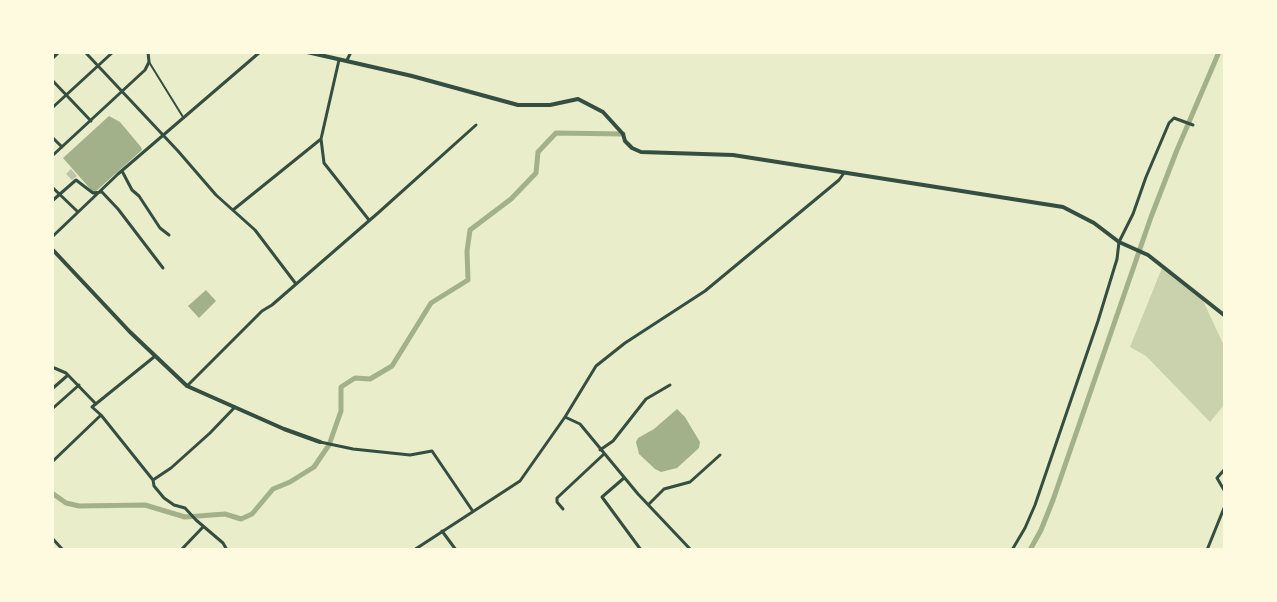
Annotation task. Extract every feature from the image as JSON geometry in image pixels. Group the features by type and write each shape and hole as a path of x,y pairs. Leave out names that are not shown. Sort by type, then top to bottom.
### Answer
{"main road":[{"path":"52,58 58,52"},
{"path":"307,52 412,76 518,105 550,105 578,99 603,112 623,134 625,141 632,148 641,152 733,155 1063,207 1094,222 1119,242 1148,255 1224,315"},
{"path":"52,249 154,357 187,386 320,442"}],"street":[{"path":"85,52 216,195 255,230 296,284"},
{"path":"52,108 113,52"},
{"path":"148,52 149,62 183,117"},
{"path":"52,237 122,171 260,52"},
{"path":"347,60 351,52"},
{"path":"339,58 321,139 324,163 369,220"},
{"path":"52,156 145,70 149,62"},
{"path":"52,80 91,121"},
{"path":"1012,549 1026,528 1035,505 1098,321 1117,259 1119,242 1133,214 1169,123 1174,118 1193,125"},
{"path":"187,386 262,311 296,284 476,124"},
{"path":"52,136 62,147"},
{"path":"233,210 321,139"},
{"path":"122,171 160,228 169,235"},
{"path":"414,549 520,481 565,417 596,366 625,343 705,291 839,180 844,173"},
{"path":"52,201 76,180 93,193 101,192"},
{"path":"52,187 78,212"},
{"path":"101,192 118,209 163,268"},
{"path":"154,357 92,407 153,480 154,486 164,498 174,505 185,508 227,549"},
{"path":"52,367 68,375 96,404"},
{"path":"52,389 68,375"},
{"path":"52,410 79,386"},
{"path":"600,450 613,441 646,399 670,386"},
{"path":"153,480 171,468 235,407"},
{"path":"52,462 101,415"},
{"path":"565,417 580,424 624,478 691,549"},
{"path":"320,442 410,455 432,451 473,510"},
{"path":"563,508 557,502 557,498 604,454"},
{"path":"649,504 664,489 690,482 720,455"},
{"path":"1224,470 1217,478 1224,490"},
{"path":"624,478 602,497 641,549"},
{"path":"1207,549 1224,508"},
{"path":"181,549 203,527"},
{"path":"442,531 456,549"},
{"path":"52,538 63,549"}],"shaded area":[{"path":"109,116 120,122 142,150 93,192 63,158"},
{"path":"1162,268 1201,296 1224,346 1224,405 1210,422 1146,356 1130,347"},
{"path":"206,290 216,301 199,318 188,306"},
{"path":"677,409 685,417 700,442 699,448 677,468 661,472 639,454 636,442 638,438 654,429"}],"building":[{"path":"71,169 77,176 72,180 66,174"}],"waterway":[{"path":"1030,550 1053,500 1151,217 1219,52"},
{"path":"52,493 66,503 79,506 145,505 185,517 225,514 241,519 252,514 273,489 290,482 314,467 329,445 341,411 341,387 355,378 370,379 392,366 431,303 468,280 467,251 470,230 511,199 536,173 538,152 556,133 623,134"}]}
